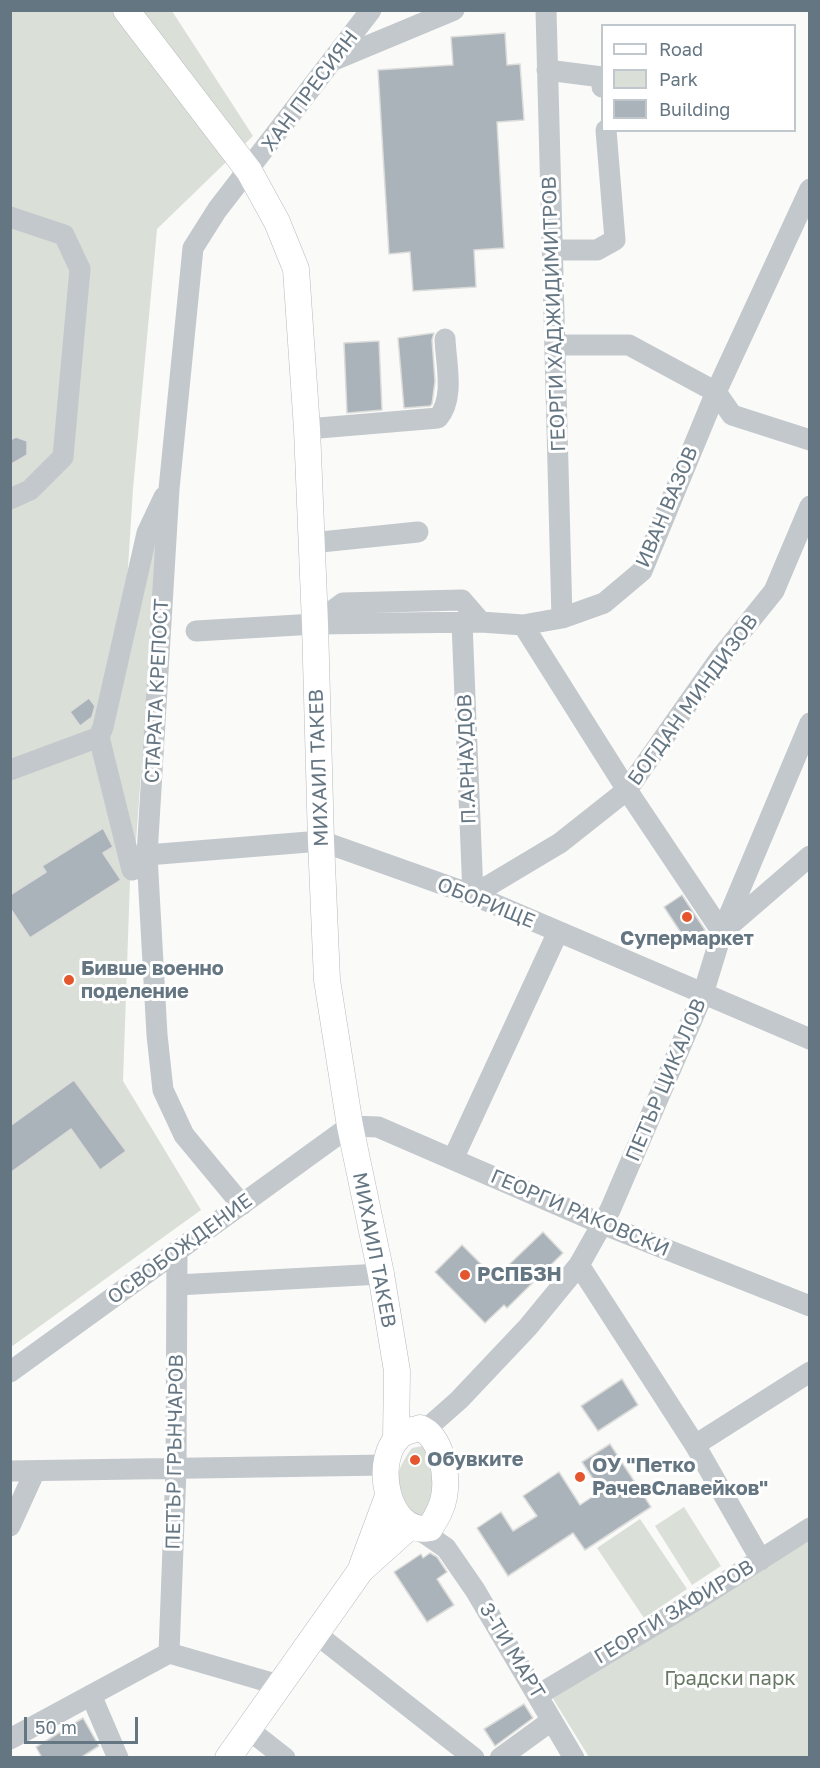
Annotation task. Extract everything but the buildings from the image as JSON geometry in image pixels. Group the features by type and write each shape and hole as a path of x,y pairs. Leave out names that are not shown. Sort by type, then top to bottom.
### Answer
{"main road":[{"name":"МИХАИЛ ТАКЕВ","path":"126,10 249,171 277,222 296,269 307,429 327,980 350,1126 381,1274 397,1371 396,1440"},
{"name":"МИХАИЛ ТАКЕВ","path":"397,1371 422,1429"},
{"path":"228,1758 361,1570 415,1528 430,1527 440,1512 446,1477 434,1441 422,1429 404,1433 388,1450 386,1466 388,1496 361,1570"},
{"path":"388,1496 397,1513 415,1528"}],"street":[{"name":"ХАН ПРЕСИЯН","path":"249,171 371,10"},
{"path":"334,61 454,10"},
{"name":"ГЕОРГИ ХАДЖИДИМИТРОВ","path":"546,10 562,618"},
{"path":"547,70 601,77"},
{"path":"552,250 597,250 615,240 606,132"},
{"name":"СТАРАТА КРЕПОСТ","path":"242,1204 184,1135 163,1090 157,1035 147,855 168,489 193,248 217,210 249,171"},
{"name":"ИВАН ВАЗОВ","path":"196,631 315,624 471,622 524,625 562,618 604,603 642,571 716,392 807,203"},
{"path":"10,217 64,235 80,269 63,457 30,490 10,499"},
{"path":"307,429 438,418 448,400 445,339"},
{"path":"555,345 629,345 716,392 732,415 810,440"},
{"path":"132,870 99,737 147,533 168,489"},
{"name":"БОГДАН МИНДИЗОВ","path":"473,895 560,843 627,790 720,658 774,591 810,506"},
{"path":"311,543 418,532"},
{"name":"П.АРНАУДОВ","path":"471,622 473,895"},
{"path":"524,625 627,790 722,932 810,856"},
{"name":"ПЕТЪР ЦИКАЛОВ","path":"422,1429 459,1400 528,1327 579,1265 610,1210 703,994 722,932 810,723"},
{"path":"10,770 99,737"},
{"name":"ОБОРИЩЕ","path":"147,855 321,841 473,895 810,1039"},
{"path":"453,1159 558,932"},
{"name":"ГЕОРГИ РАКОВСКИ","path":"350,1126 378,1127 602,1224 810,1306"},
{"name":"ОСВОБОЖДЕНИЕ","path":"10,1372 350,1126"},
{"name":"ПЕТЪР ГРЪНЧАРОВ","path":"169,1653 176,1469 177,1251"},
{"path":"579,1265 695,1445 761,1560"},
{"path":"177,1285 381,1274"},
{"path":"695,1445 810,1372"},
{"name":"ПЕТЪР ЦИКАЛОВ","path":"441,1458 446,1431 459,1400"},
{"path":"10,1471 386,1466"},
{"path":"10,1526 34,1471"},
{"path":"440,1512 446,1548"},
{"path":"415,1528 446,1548"},
{"name":"ГЕОРГИ ЗАФИРОВ","path":"538,1695 810,1528"},
{"name":"3-ТИ МАРТ","path":"446,1548 475,1590 574,1758"},
{"path":"315,1633 474,1758"},
{"path":"10,1739 169,1653 279,1685"},
{"path":"91,1695 118,1758"},
{"path":"500,1758 551,1720"},
{"path":"248,1730 285,1758"}],"green space":[{"path":"11,11 172,11 253,136 157,229 133,489 126,599 159,529 135,855 130,880 123,1081 201,1210 11,1347"},
{"path":"423,1446 430,1453 435,1506 414,1525 400,1495 398,1478 404,1460 412,1448"},
{"path":"684,1507 721,1566 692,1585 655,1526"},
{"path":"640,1519 687,1589 644,1618 597,1548"},
{"name":"Градски парк","path":"809,1539 809,1757 589,1757 552,1697"}],"place":[{"name":"Супермаркет","path":"687,917"},
{"name":"Бивше военно поделение","path":"69,980"},
{"name":"РСПБЗН","path":"465,1275"},
{"name":"Обувките","path":"415,1460"},
{"name":"ОУ \"Петко РачевСлавейков\"","path":"580,1477"}]}
